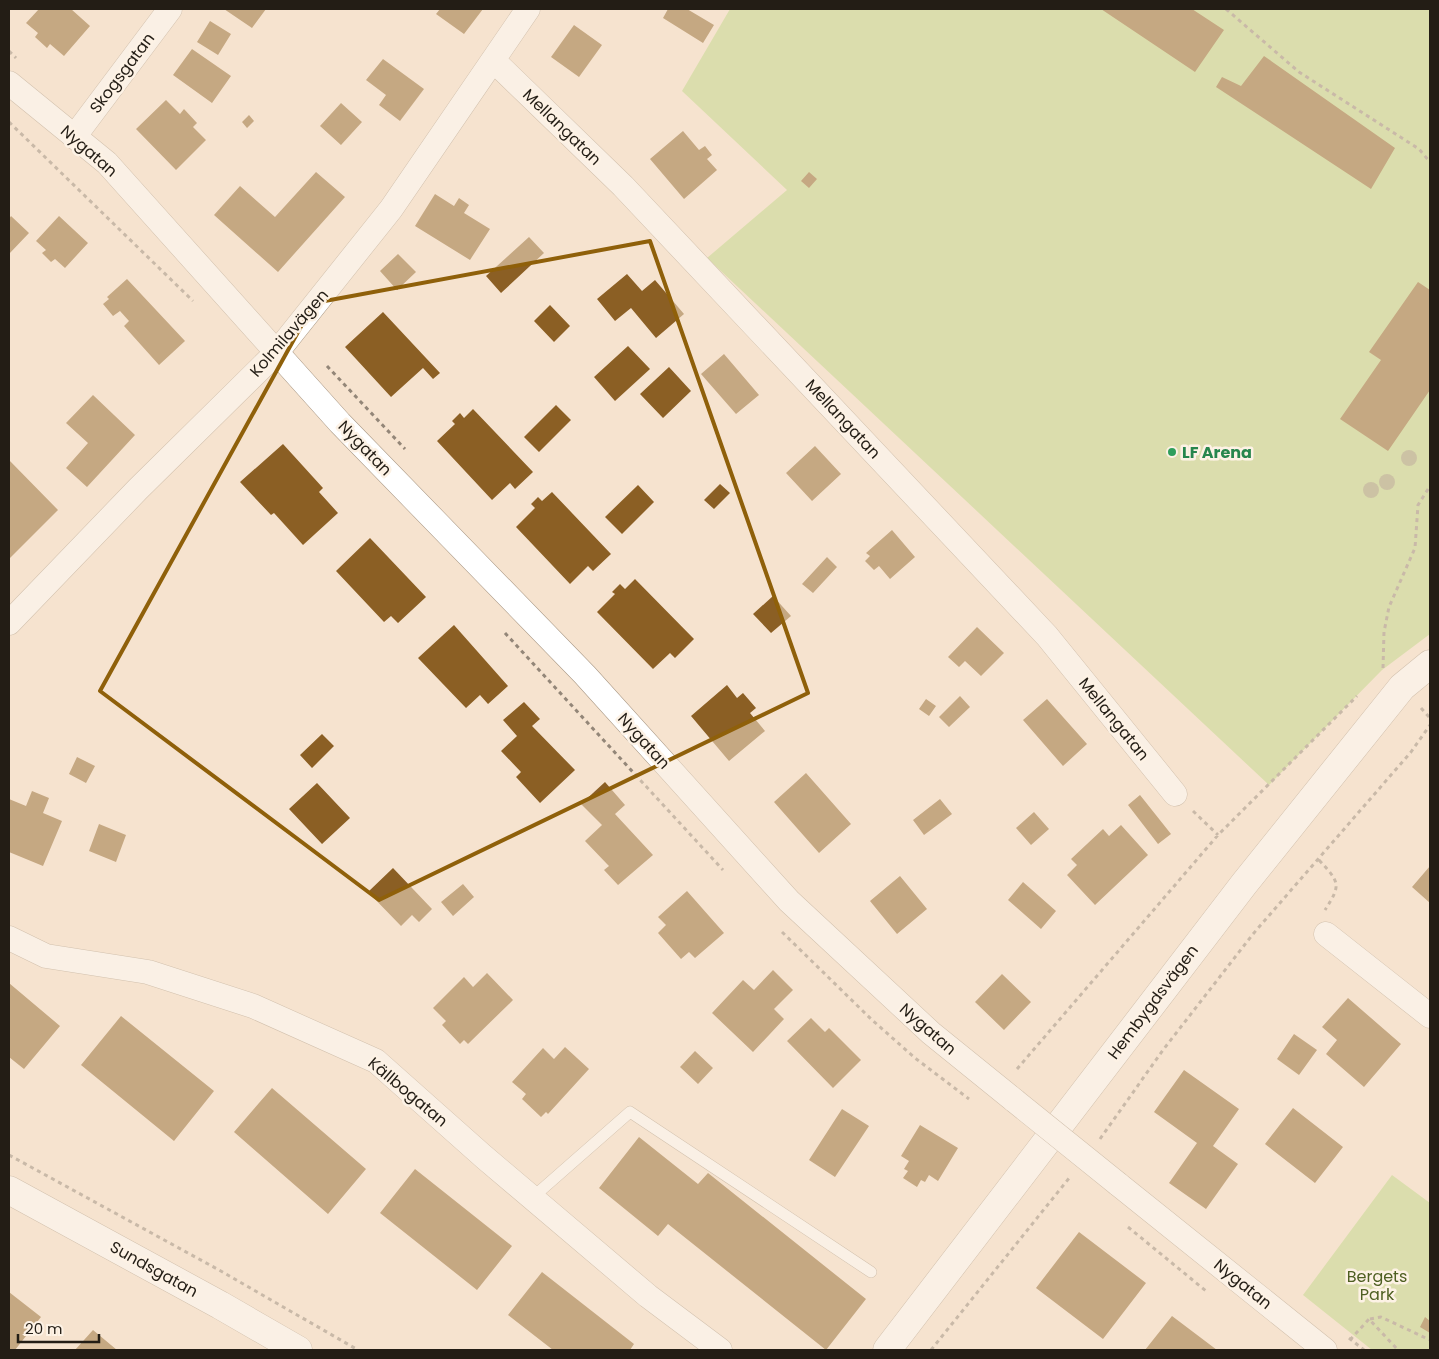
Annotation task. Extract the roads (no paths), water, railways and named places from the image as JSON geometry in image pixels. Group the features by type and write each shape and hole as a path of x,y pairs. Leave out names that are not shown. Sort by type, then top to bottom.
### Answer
{"main road":[{"name":"Hembygdsvägen","path":"887,1350 1244,884 1402,687 1430,664"},
{"name":"Sundsgatan","path":"9,1190 220,1305 298,1350"}],"street":[{"name":"Skogsgatan","path":"74,137 170,9"},
{"name":"Kolmilavägen","path":"10,620 138,489 277,352 391,209 528,9"},
{"name":"Mellangatan","path":"493,60 623,186 1047,636 1174,794"},
{"name":"Nygatan","path":"9,83 107,163 340,422 585,675 789,901 930,1033 1325,1350"},
{"path":"1326,934 1430,1016"},
{"name":"Källbogatan","path":"9,938 46,956 148,972 253,1006 376,1061 532,1198 648,1296 720,1350"}],"lane":[{"path":"532,1198 630,1112 871,1272"}],"place":[{"name":"LF Arena","path":"1172,452"}],"park label":[{"name":"Bergets Park","path":"1377,1285"}]}
